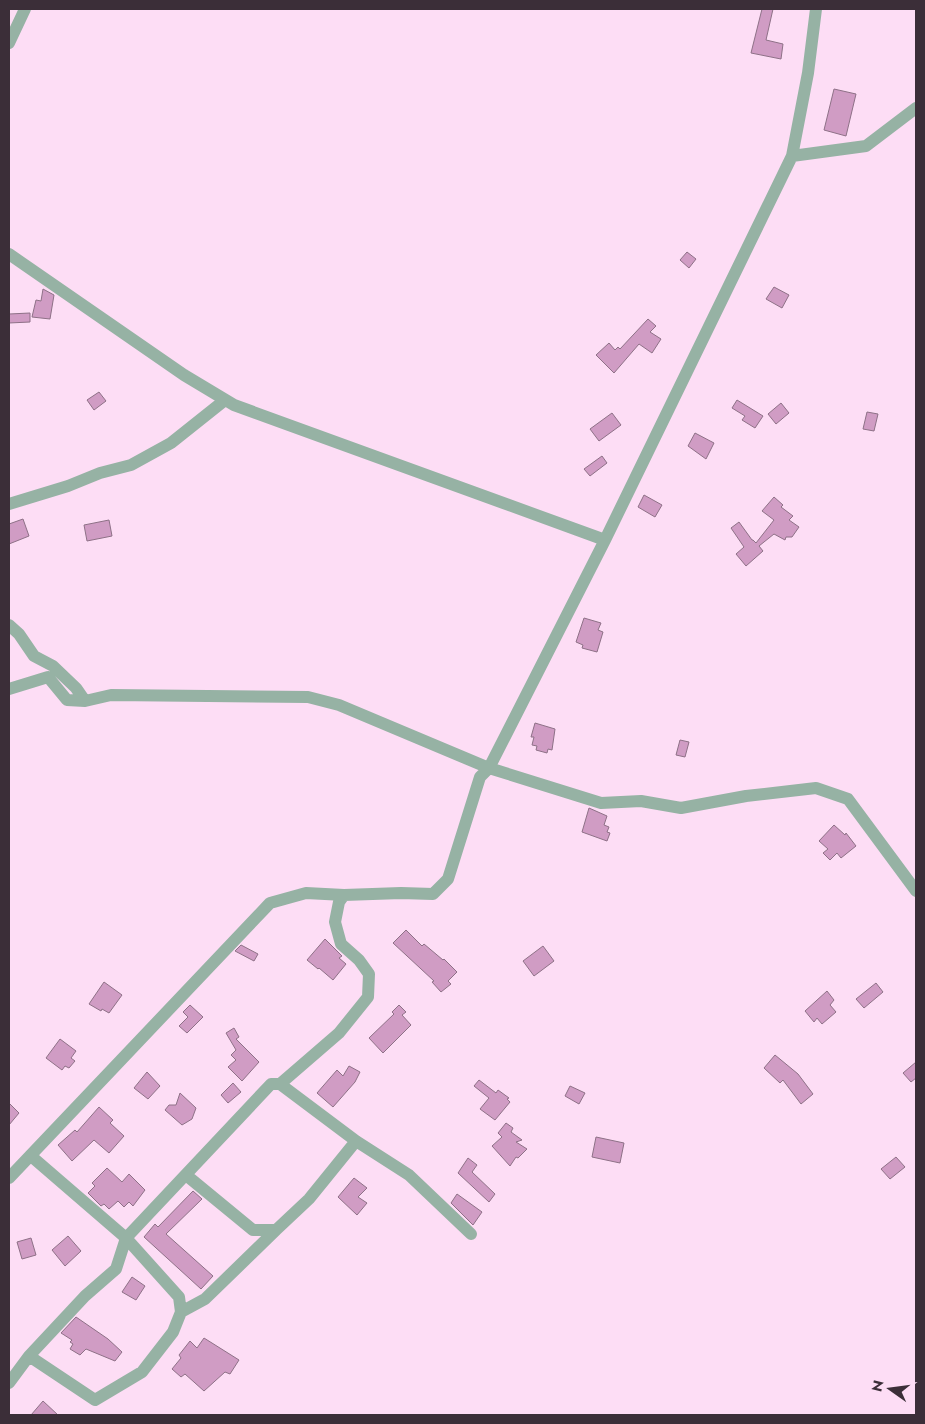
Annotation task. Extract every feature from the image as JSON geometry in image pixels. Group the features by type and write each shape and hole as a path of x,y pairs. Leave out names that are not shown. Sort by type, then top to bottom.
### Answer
{"street":[{"path":"9,43 25,9"},
{"path":"9,1178 270,903 306,893 344,895 433,894 448,879 480,777 488,768 605,540 792,156 808,73 816,9"},
{"path":"792,156 866,146 916,108"},
{"path":"9,254 184,375 234,406 605,540"},
{"path":"9,504 68,486 100,473 131,465 171,443 225,400"},
{"path":"9,625 19,634 34,656 53,666 76,688 85,701"},
{"path":"9,689 48,677 67,700 85,701 111,695 308,697 340,705 488,768 601,803 641,801 681,808 746,796 816,788 848,799 916,891"},
{"path":"280,1084 339,1033 368,997 369,974 359,960 342,944 335,922 338,902 344,895"},
{"path":"9,1383 29,1356 85,1296 116,1269 126,1238 270,1084 280,1084 356,1141 409,1175 471,1234"},
{"path":"181,1312 205,1300 309,1199 356,1141"},
{"path":"29,1356 95,1400 142,1372 173,1332 181,1312 180,1297 126,1238 31,1156"},
{"path":"186,1175 254,1230 276,1230"}],"building":[{"path":"762,9 773,9 766,40 783,44 781,59 751,53"},
{"path":"834,89 856,94 846,136 824,130"},
{"path":"687,252 696,259 689,268 680,260"},
{"path":"774,287 789,295 782,308 766,299"},
{"path":"43,289 54,295 50,319 32,317 36,300 41,301"},
{"path":"30,313 30,322 9,323 9,314"},
{"path":"648,319 656,326 650,332 661,339 652,353 639,344 614,373 596,355 609,343 615,350 618,347 620,349"},
{"path":"99,392 106,401 94,410 87,400"},
{"path":"737,400 763,416 755,428 742,420 745,416 732,408"},
{"path":"781,403 789,413 776,424 768,414"},
{"path":"867,412 878,414 874,431 863,429"},
{"path":"612,413 621,425 599,441 590,429"},
{"path":"695,433 714,443 706,459 688,446"},
{"path":"602,456 607,463 590,476 584,469"},
{"path":"644,495 662,505 655,517 638,507"},
{"path":"774,497 783,505 781,507 793,516 789,520 799,527 792,537 786,537 785,540 774,534 759,546 763,551 746,566 736,554 744,547 731,528 739,522 756,543 774,520 762,511"},
{"path":"23,519 29,536 9,544 9,524"},
{"path":"109,520 112,536 87,541 84,525"},
{"path":"584,618 601,623 598,630 603,632 597,652 582,648 583,645 576,642"},
{"path":"535,723 555,729 552,750 548,749 547,753 536,750 537,746 532,745 534,737 531,737"},
{"path":"680,740 689,742 685,757 676,755"},
{"path":"589,808 607,816 604,825 609,827 607,832 610,833 607,841 582,832"},
{"path":"834,825 845,835 846,833 856,846 841,858 837,853 830,860 823,853 828,849 819,841"},
{"path":"406,930 422,946 424,944 444,959 457,972 448,981 451,984 441,992 432,982 434,981 393,943"},
{"path":"325,939 342,956 339,958 346,964 333,980 307,960"},
{"path":"241,945 258,954 254,961 235,951"},
{"path":"543,946 554,961 534,976 523,961"},
{"path":"104,982 122,995 109,1013 89,1004"},
{"path":"876,983 883,992 864,1008 856,999"},
{"path":"827,991 834,1000 830,1005 836,1012 822,1024 817,1018 814,1022 805,1011"},
{"path":"190,1005 203,1017 187,1033 179,1026 188,1017 183,1012"},
{"path":"399,1005 406,1012 402,1015 411,1025 383,1053 369,1038 394,1014 392,1012"},
{"path":"234,1028 239,1037 236,1039 259,1062 242,1081 228,1067 236,1060 231,1055 236,1050 226,1033"},
{"path":"60,1039 76,1051 71,1058 75,1061 69,1068 65,1066 62,1070 46,1058"},
{"path":"775,1055 798,1074 813,1094 801,1104 783,1080 780,1083 764,1068"},
{"path":"916,1062 916,1078 911,1082 903,1073"},
{"path":"349,1066 360,1072 355,1082 333,1107 317,1093 337,1070 343,1076"},
{"path":"147,1072 160,1086 148,1099 134,1088"},
{"path":"479,1080 496,1093 498,1090 509,1098 507,1099 510,1102 495,1120 480,1109 489,1098 474,1086"},
{"path":"233,1083 241,1092 228,1103 221,1095"},
{"path":"570,1086 585,1093 579,1104 565,1096"},
{"path":"180,1093 196,1108 192,1119 182,1125 165,1110 169,1105 176,1105"},
{"path":"9,1103 19,1113 9,1125"},
{"path":"99,1107 113,1120 110,1123 124,1136 109,1153 94,1140 72,1161 58,1145 75,1130 77,1132"},
{"path":"506,1123 513,1128 511,1132 522,1140 516,1142 527,1149 518,1158 516,1157 510,1166 492,1146 502,1137 498,1133"},
{"path":"596,1137 624,1143 620,1163 592,1157"},
{"path":"896,1157 905,1167 890,1179 881,1169"},
{"path":"468,1158 477,1165 472,1172 495,1194 489,1202 458,1173"},
{"path":"107,1168 122,1182 129,1174 145,1190 133,1206 129,1202 124,1207 118,1201 109,1209 104,1204 101,1206 88,1193 95,1186 92,1183"},
{"path":"354,1178 367,1188 358,1197 367,1203 357,1215 338,1197"},
{"path":"193,1191 202,1199 166,1234 213,1276 201,1289 144,1237 155,1224 158,1227"},
{"path":"457,1194 482,1212 473,1225 451,1203"},
{"path":"68,1236 81,1251 65,1266 52,1250"},
{"path":"31,1238 36,1255 22,1259 17,1242"},
{"path":"132,1277 145,1286 136,1300 122,1292"},
{"path":"76,1317 108,1339 122,1352 115,1361 86,1349 80,1355 70,1349 73,1344 70,1342 72,1340 61,1333"},
{"path":"204,1338 239,1360 230,1374 225,1372 204,1391 185,1374 181,1377 172,1369 181,1358 179,1355 190,1341 197,1348"},
{"path":"43,1401 58,1415 31,1415"}]}
